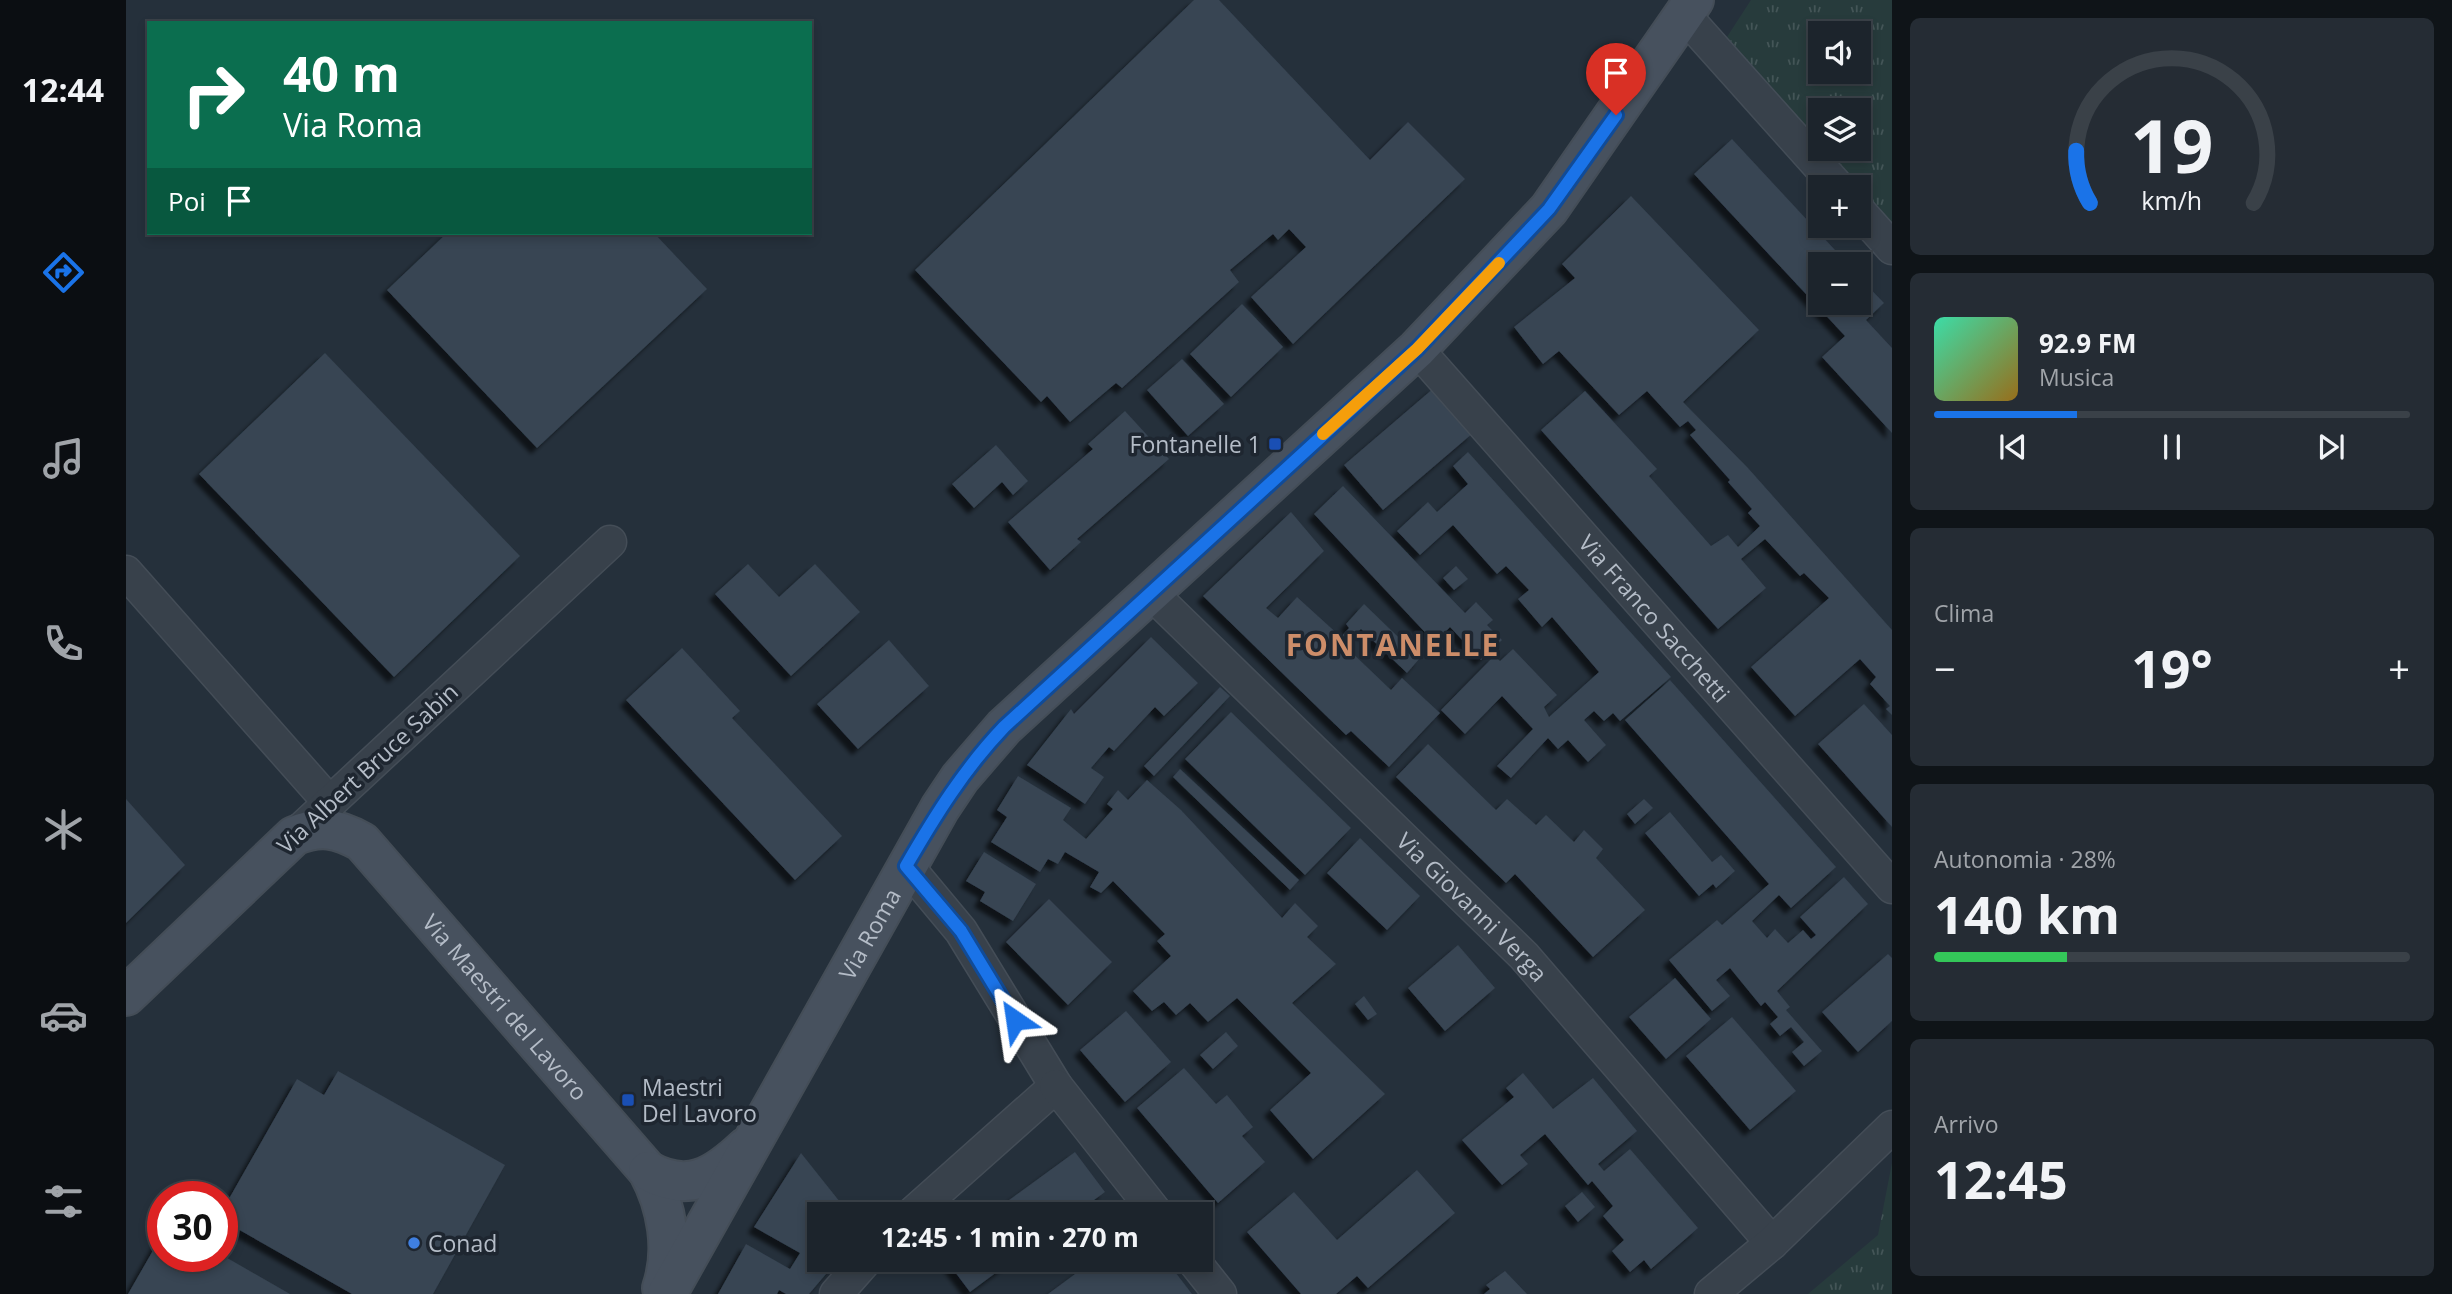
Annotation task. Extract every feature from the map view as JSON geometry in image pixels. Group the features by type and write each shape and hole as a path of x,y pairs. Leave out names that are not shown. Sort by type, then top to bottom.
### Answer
{"main road":[{"name":"Via Roma","path":"667,1294 906,866 940,808 982,750 1149,591 1417,349 1549,209 1689,8"},
{"name":"Via Maestri del Lavoro","path":"294,836 313,828 327,828 344,832 362,842 648,1171 658,1189 667,1232 669,1255 660,1294"},
{"name":"Via Albert Bruce Sabin","path":"126,996 294,836"},
{"path":"648,1171 664,1180 696,1181 716,1172 757,1136"}],"street":[{"path":"1689,8 1828,175"},
{"path":"1871,225 1892,248"},
{"name":"Via Franco Sacchetti","path":"1417,349 1892,887"},
{"name":"Via Albert Bruce Sabin","path":"294,836 611,542"},
{"path":"126,572 330,803"},
{"name":"Via Giovanni Verga","path":"1149,591 1524,956 1772,1243"},
{"name":"Via Maestri del Lavoro","path":"362,842 349,809 357,782 369,767"},
{"path":"906,866 961,931 1056,1086 1148,1202"},
{"path":"926,1202 1056,1086"},
{"path":"1711,1294 1772,1243 1892,1128"},
{"path":"836,1294 855,1272"},
{"path":"1203,1272 1220,1294"}],"green space":[{"path":"1751,0 1892,0 1892,223 1871,199 1871,175 1849,175 1837,161 1871,161 1871,98 1808,98 1808,128 1727,37"},
{"path":"1892,1163 1892,1294 1808,1294 1878,1235"}],"building":[{"path":"1194,0 1219,0 1370,160 1408,122 1465,179 1293,344 1251,297 1306,247 1289,229 1278,240 1273,234 1230,270 1239,282 1122,388 1116,383 1070,422 1047,396 1041,402 915,270"},
{"path":"1732,139 1808,221 1808,238 1824,238 1837,252 1808,252 1808,296 1694,174"},
{"path":"1631,196 1759,330 1683,402 1748,468 1892,630 1892,715 1886,709 1890,706 1870,684 1876,677 1860,659 1795,716 1751,667 1829,598 1804,573 1800,576 1765,539 1741,559 1766,588 1718,629 1541,430 1585,391 1657,469 1649,476 1711,546 1728,535 1738,547 1760,526 1748,513 1752,509 1728,482 1730,480 1690,435 1696,430 1688,421 1680,427 1647,391 1619,415 1559,351 1543,364 1514,327 1575,278 1562,264"},
{"path":"445,235 656,235 707,289 537,448 387,290"},
{"path":"1871,290 1884,303 1866,320 1892,348 1892,433 1822,357 1845,336 1825,315 1871,315"},
{"path":"1242,304 1283,347 1231,397 1190,354"},
{"path":"325,353 520,556 394,677 199,474"},
{"path":"1182,359 1224,404 1188,436 1147,390"},
{"path":"1435,387 1473,433 1383,510 1344,465"},
{"path":"1125,411 1169,459 1077,539 1081,542 1050,570 1008,522 1093,449 1088,444"},
{"path":"996,445 1028,481 1013,495 1002,482 974,508 952,484"},
{"path":"1468,452 1671,677 1620,721 1613,713 1604,721 1594,711 1584,720 1606,745 1588,762 1568,740 1558,749 1548,738 1511,778 1497,766 1533,729 1502,696 1465,734 1441,710 1494,656 1500,661 1513,649 1557,695 1544,707 1549,717 1599,672 1552,617 1542,627 1518,599 1529,590 1506,566 1497,574 1453,525 1420,555 1397,531 1428,502 1437,512 1468,484 1453,466"},
{"path":"1343,486 1465,613 1476,602 1493,620 1487,625 1502,640 1481,660 1450,627 1435,643 1314,514"},
{"path":"1291,512 1324,551 1266,608 1278,618 1297,597 1341,637 1349,628 1346,624 1364,604 1420,658 1407,673 1361,629 1344,645 1391,690 1402,678 1440,713 1389,767 1351,731 1346,735 1203,596"},
{"path":"748,564 779,597 815,564 860,612 791,676 715,594"},
{"path":"1456,566 1468,579 1454,590 1443,578"},
{"path":"1151,637 1198,683 1164,716 1155,707 1114,751 1109,747 1091,768 1104,777 1085,804 1027,765 1071,709 1074,714"},
{"path":"889,640 929,686 858,749 817,704"},
{"path":"682,648 740,711 732,718 842,836 795,880 626,700"},
{"path":"1670,680 1836,867 1791,908 1779,895 1752,921 1767,938 1775,929 1788,943 1803,930 1811,939 1816,935 1800,917 1844,877 1868,904 1777,991 1790,1007 1786,1010 1822,1051 1804,1066 1792,1052 1804,1042 1791,1027 1780,1036 1770,1024 1778,1017 1765,1002 1761,1006 1730,968 1716,980 1730,996 1712,1011 1669,960 1717,920 1722,925 1769,884 1625,720"},
{"path":"1220,687 1230,696 1154,776 1144,766"},
{"path":"1864,704 1892,735 1892,827 1818,744"},
{"path":"1231,712 1351,828 1305,875 1185,759"},
{"path":"1428,744 1496,810 1507,799 1536,825 1546,815 1574,842 1584,830 1603,849 1596,858 1645,910 1593,957 1515,874 1506,883 1396,777"},
{"path":"1180,769 1299,880 1290,890 1173,777"},
{"path":"1018,776 1071,808 1063,820 1086,839 1113,809 1107,804 1118,790 1128,800 1147,780 1181,810 1282,918 1295,903 1318,926 1307,937 1336,964 1292,1003 1385,1094 1313,1159 1270,1110 1311,1073 1237,998 1208,1022 1190,1003 1176,1015 1164,1002 1152,1011 1133,991 1171,956 1157,941 1165,934 1113,881 1101,893 1090,887 1099,872 1065,852 1058,864 1048,859 1040,872 991,842 1007,817 997,810"},
{"path":"126,799 185,865 126,923"},
{"path":"1644,799 1653,808 1635,824 1627,814"},
{"path":"1670,812 1712,862 1721,855 1735,871 1716,888 1713,884 1699,896 1645,833"},
{"path":"1360,838 1420,896 1387,930 1327,873"},
{"path":"984,852 1036,884 1013,921 980,901 985,892 966,881"},
{"path":"1049,899 1112,962 1068,1005 1006,942"},
{"path":"1458,945 1495,988 1445,1031 1408,988"},
{"path":"1888,954 1892,958 1892,1021 1858,1052 1822,1012"},
{"path":"1675,978 1711,1019 1666,1059 1629,1017"},
{"path":"1364,996 1377,1014 1368,1020 1355,1004"},
{"path":"1126,1011 1171,1062 1125,1102 1080,1050"},
{"path":"1732,1017 1796,1091 1750,1130 1686,1056"},
{"path":"1226,1032 1238,1046 1213,1069 1200,1055"},
{"path":"1184,1068 1216,1104 1227,1095 1253,1127 1242,1136 1265,1162 1218,1203 1137,1108"},
{"path":"338,1071 505,1165 433,1294 352,1294 238,1229 238,1183 297,1079 324,1095"},
{"path":"1523,1073 1553,1109 1593,1078 1637,1131 1598,1164 1604,1171 1630,1149 1698,1228 1651,1269 1644,1260 1630,1272 1612,1251 1624,1240 1603,1216 1613,1206 1592,1181 1588,1185 1545,1134 1520,1155 1528,1164 1502,1185 1462,1140 1514,1097 1506,1088"},
{"path":"1075,1152 1105,1192 1091,1202 1006,1202"},
{"path":"801,1153 840,1202 807,1202 807,1272 828,1272 809,1294 786,1294 779,1290 777,1294 718,1294 746,1244 790,1269 800,1253 754,1227"},
{"path":"1417,1170 1455,1213 1368,1288 1357,1276 1336,1294 1301,1294 1247,1232 1294,1192 1337,1240"},
{"path":"1582,1192 1595,1207 1578,1222 1565,1206"},
{"path":"147,1261 147,1272 238,1272 238,1264 290,1294 128,1294"},
{"path":"1505,1271 1527,1294 1484,1294 1490,1289 1486,1285"},
{"path":"955,1272 997,1272 970,1292"},
{"path":"1078,1272 1175,1272 1192,1294 1048,1294"}],"slow traffic":[{"path":"1323,434 1417,349 1499,263"}],"place":[{"name":"Fontanelle 1","path":"1275,444"},
{"name":"Maestri Del Lavoro","path":"628,1100"},
{"name":"Conad","path":"414,1243"}],"district":[{"name":"FONTANELLE","path":"1393,644"}],"route":[{"path":"1015,1020 961,931 906,866 940,808 982,750 1004,727 1149,591 1417,349 1549,209 1616,115"}]}
